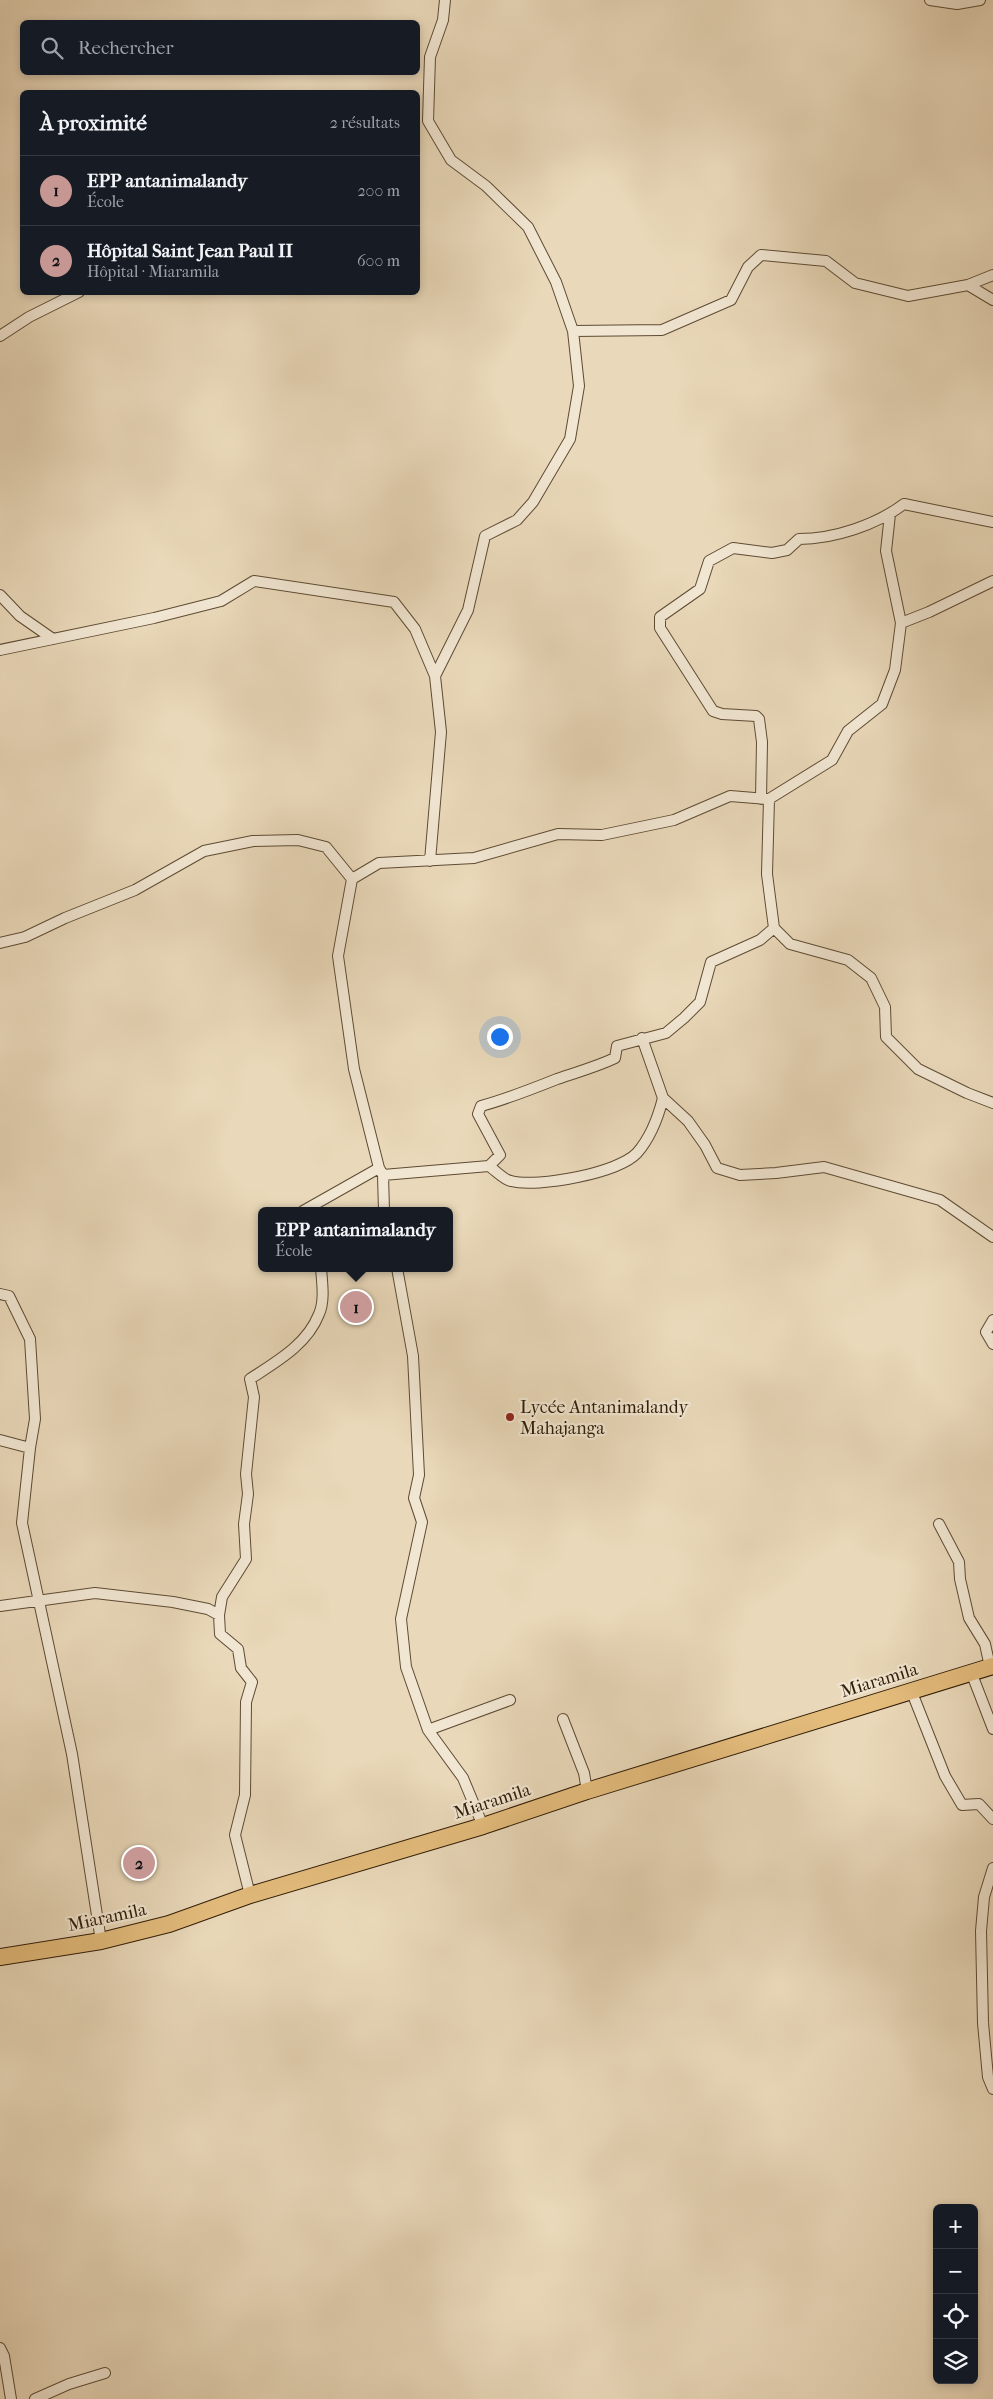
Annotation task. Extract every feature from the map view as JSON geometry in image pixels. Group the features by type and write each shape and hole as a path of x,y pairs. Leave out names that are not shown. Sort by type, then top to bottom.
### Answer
{"main road":[{"name":"Miaramila","path":"0,1957 101,1941 169,1924 250,1895 483,1826 587,1791 992,1666"}],"street":[{"path":"435,676 468,610 485,536 517,520 533,502 570,439 579,386 573,331 556,282 528,228 486,186 451,160 428,121 430,57 443,20 445,0"},
{"path":"930,0 957,4 980,0"},
{"path":"573,331 662,330 731,300 748,266 762,255 826,261 855,283 908,296 968,285 993,275"},
{"path":"968,285 993,300"},
{"path":"0,336 29,317 73,295"},
{"path":"993,522 904,504 875,523 826,537 799,539 787,550 772,553 733,548 709,561 700,589 660,617 660,628 713,711 722,714 756,716 759,719 765,799 767,874 774,928 790,944 848,960 871,978 885,1007 886,1037 918,1068 967,1093 993,1102"},
{"path":"384,1207 381,1172 354,1069 338,956 352,879 379,863 474,858 558,834 602,835 665,822 730,796 765,799 832,760 848,731 882,704 895,670 901,624 886,551 890,514"},
{"path":"0,650 154,618 221,601 254,581 394,602 416,629 435,676 441,732 430,861"},
{"path":"901,624 993,581"},
{"path":"0,595 20,616 53,639"},
{"path":"0,943 25,937 65,918 135,890 204,851 253,840 298,840 326,847 352,879"},
{"path":"489,1166 500,1155 478,1114 481,1106 520,1095 558,1079 597,1067 615,1058 618,1046 666,1033 700,1002 711,962 760,940 774,928"},
{"path":"642,1038 663,1098 688,1121 705,1145 717,1168 740,1175 776,1174 824,1167 940,1200 993,1237"},
{"path":"311,1207 381,1172 489,1166 510,1182 551,1181 585,1176 616,1167 636,1154 658,1122 663,1098"},
{"path":"250,1895 235,1835 245,1795 246,1702 252,1682 241,1668 238,1649 220,1634 219,1615 222,1597 246,1559 244,1524 248,1494 246,1474 254,1397 250,1379 284,1357 305,1337 320,1314 321,1272"},
{"path":"399,1272 413,1356 418,1475 414,1498 422,1522 401,1619 406,1667 428,1730 463,1778 483,1826"},
{"path":"0,1294 9,1296 30,1339 35,1419 22,1523 40,1599 72,1754 101,1941"},
{"path":"993,1320 986,1332 993,1344"},
{"path":"0,1440 30,1448"},
{"path":"938,1524 959,1562 960,1579 970,1618 985,1644 992,1666"},
{"path":"0,1606 94,1593 208,1608 219,1615"},
{"path":"971,1672 993,1729"},
{"path":"912,1690 946,1776 962,1805 980,1804 993,1819"},
{"path":"428,1730 510,1700"},
{"path":"563,1719 565,1729 568,1730 584,1773 587,1791"},
{"path":"993,1868 984,1897 981,1931 982,2014 989,2052 988,2077 993,2089"},
{"path":"0,2348 4,2356 11,2399"},
{"path":"35,2399 69,2384 105,2373"}],"place":[{"name":"EPP antanimalandy","path":"356,1307"},
{"name":"Lycée Antanimalandy Mahajanga","path":"510,1417"},
{"name":"Hôpital Saint Jean Paul II","path":"139,1863"}]}
